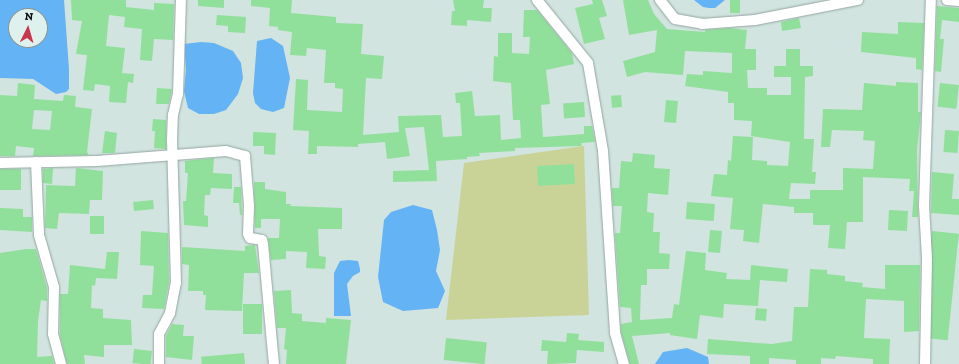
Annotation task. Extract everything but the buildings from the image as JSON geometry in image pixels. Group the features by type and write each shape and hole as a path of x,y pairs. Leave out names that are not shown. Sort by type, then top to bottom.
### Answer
{"street":[{"path":"159,364 159,334 170,313 176,283 173,154 181,0"},
{"path":"537,0 588,63 603,151 615,333 624,364"},
{"path":"660,0 675,19 702,24 755,20 858,0"},
{"path":"925,364 927,259 924,198 931,0"},
{"path":"947,0 959,1"},
{"path":"0,163 97,161 226,151 245,156 249,206 248,234 250,238 262,240 264,244 274,364"},
{"path":"36,162 39,235 54,287 53,334 61,364"}],"green space":[{"path":"584,146 589,315 446,320 464,163"}],"water":[{"path":"0,0 64,0 69,89 66,92 56,94 33,79 0,78"},
{"path":"694,0 725,0 715,8 709,8 703,7"},
{"path":"271,38 283,46 290,78 284,108 273,112 261,109 255,103 253,93 257,41"},
{"path":"201,42 214,43 233,51 241,63 243,78 238,94 226,110 214,114 199,114 188,108 184,91 186,70 184,44"},
{"path":"413,205 432,210 440,250 436,271 445,291 438,308 403,311 383,302 378,277 384,220 391,212"},
{"path":"340,261 358,261 360,269 360,272 353,276 347,284 351,316 334,316 334,273"},
{"path":"687,348 708,357 709,364 655,364 663,352"}]}
